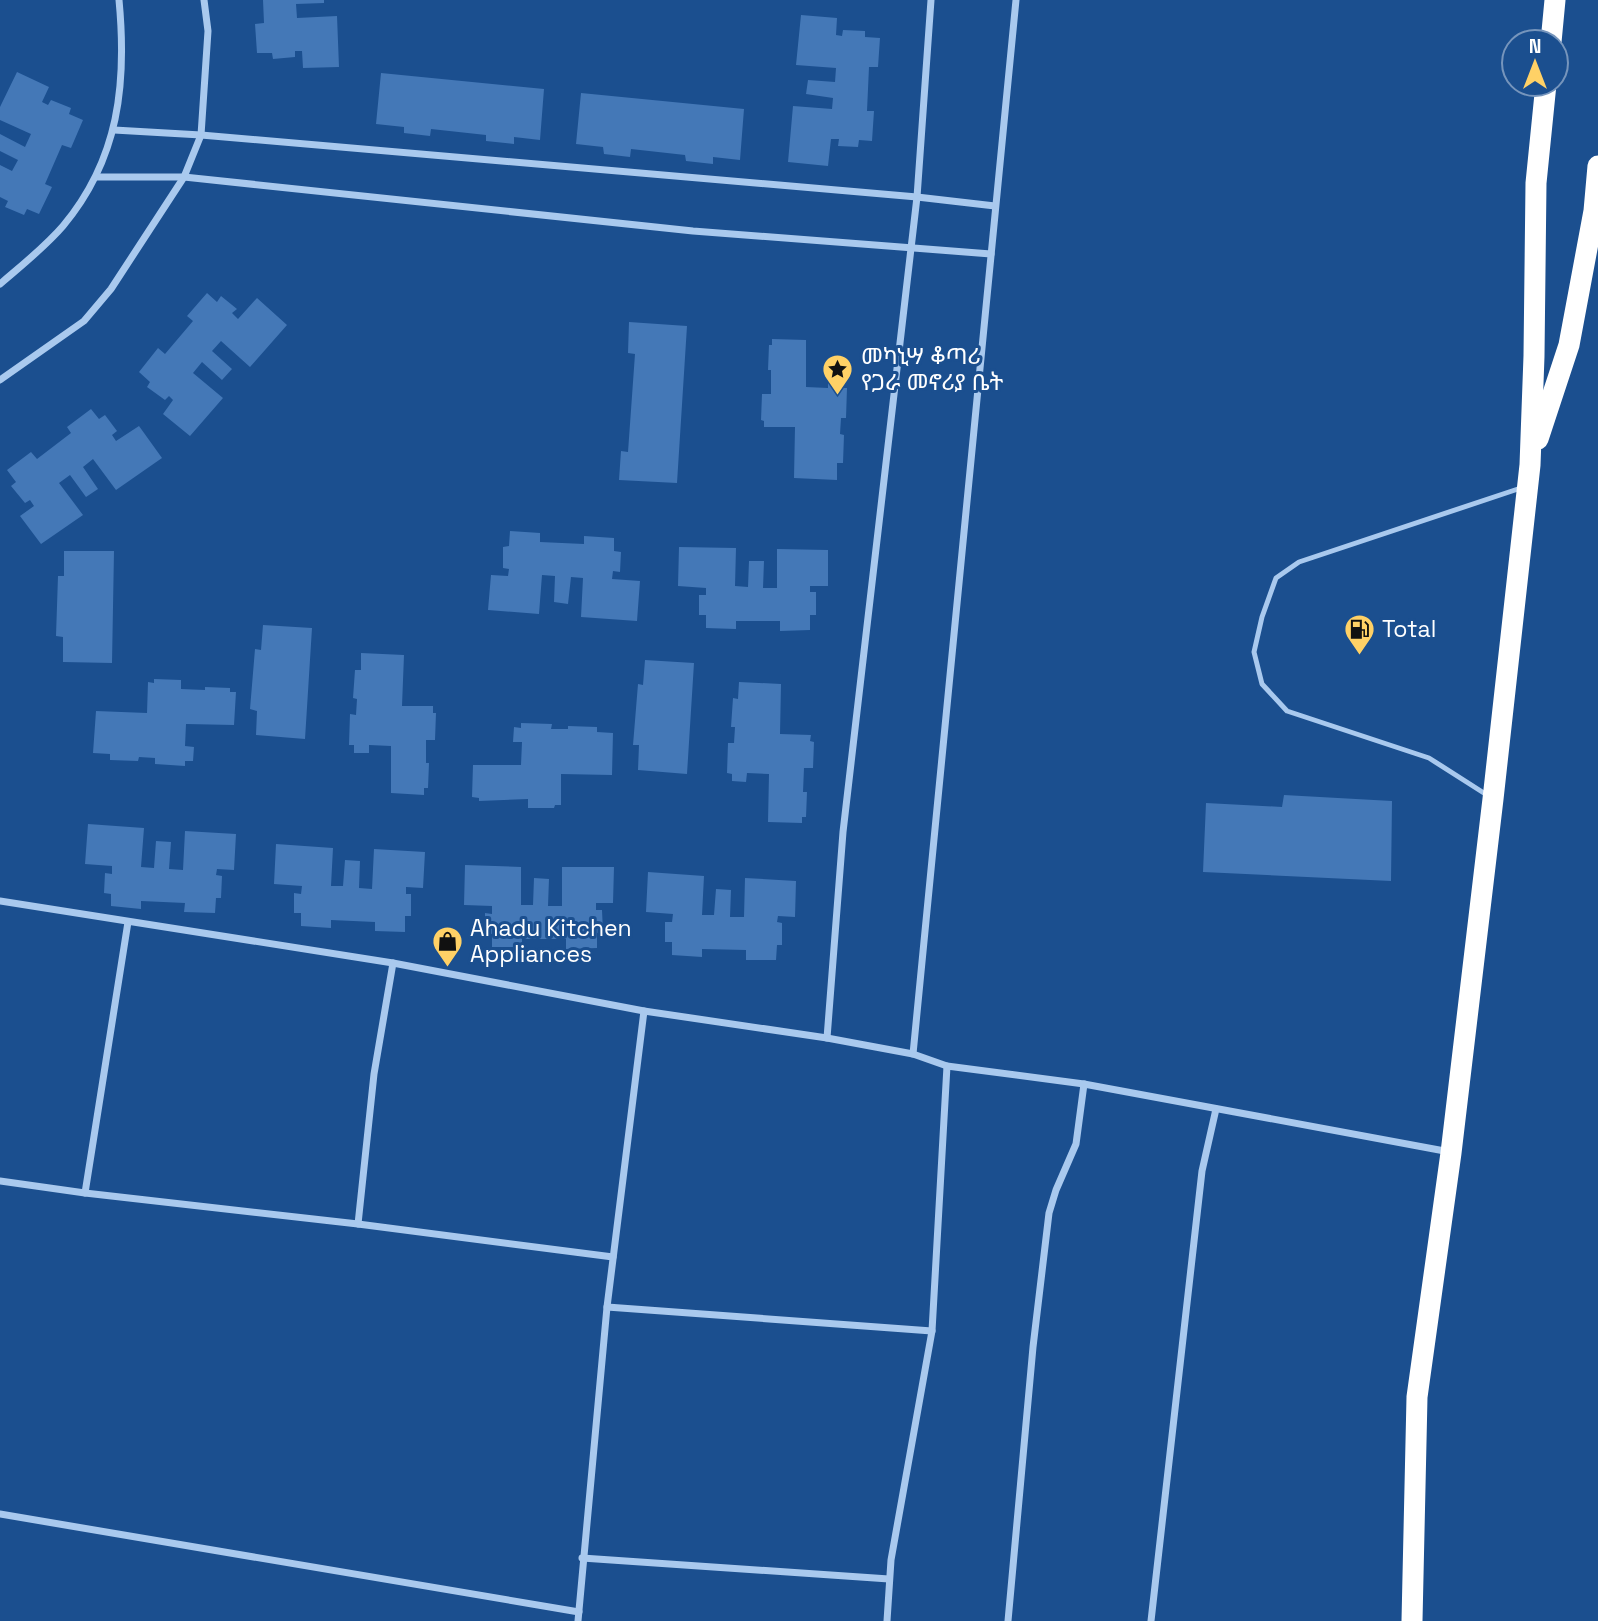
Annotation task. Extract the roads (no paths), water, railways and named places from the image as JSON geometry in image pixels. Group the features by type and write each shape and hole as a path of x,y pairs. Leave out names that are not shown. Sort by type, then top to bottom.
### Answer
{"highway":[{"path":"1552,28 1555,0"},
{"path":"1412,1621 1417,1397 1451,1153 1528,475 1534,355 1536,183 1545,98"},
{"path":"1528,475 1569,345 1594,211 1598,166"}],"street":[{"path":"0,284 62,226 97,177 114,131 121,83 119,0"},
{"path":"0,380 84,321 111,289 184,177 201,135 208,31 204,0"},
{"path":"827,1038 843,832 912,249 931,0"},
{"path":"913,1054 1016,0"},
{"path":"114,131 201,135 995,206"},
{"path":"97,177 184,177 693,231 991,254"},
{"path":"0,901 393,963 644,1011 827,1038 913,1054 947,1066 1084,1084 1451,1153"},
{"path":"85,1193 128,922"},
{"path":"358,1224 374,1074 393,963"},
{"path":"578,1621 607,1307 644,1011"},
{"path":"887,1621 889,1579 932,1331 947,1066"},
{"path":"1008,1621 1033,1347 1049,1213 1076,1144 1084,1084"},
{"path":"1151,1621 1202,1171 1216,1109"},
{"path":"0,1181 613,1257"},
{"path":"607,1307 932,1331"},
{"path":"0,1514 579,1612"},
{"path":"582,1558 889,1579"}],"lane":[{"path":"1493,799 1429,758 1287,711 1262,684 1254,652 1262,617 1276,578 1299,562 1528,475"}],"place":[{"name":"መካኒሣ ቆጣሪ የጋራ መኖሪያ ቤት","path":"838,396"},
{"name":"Total","path":"1359,656"},
{"name":"Ahadu Kitchen Appliances","path":"447,968"}]}
